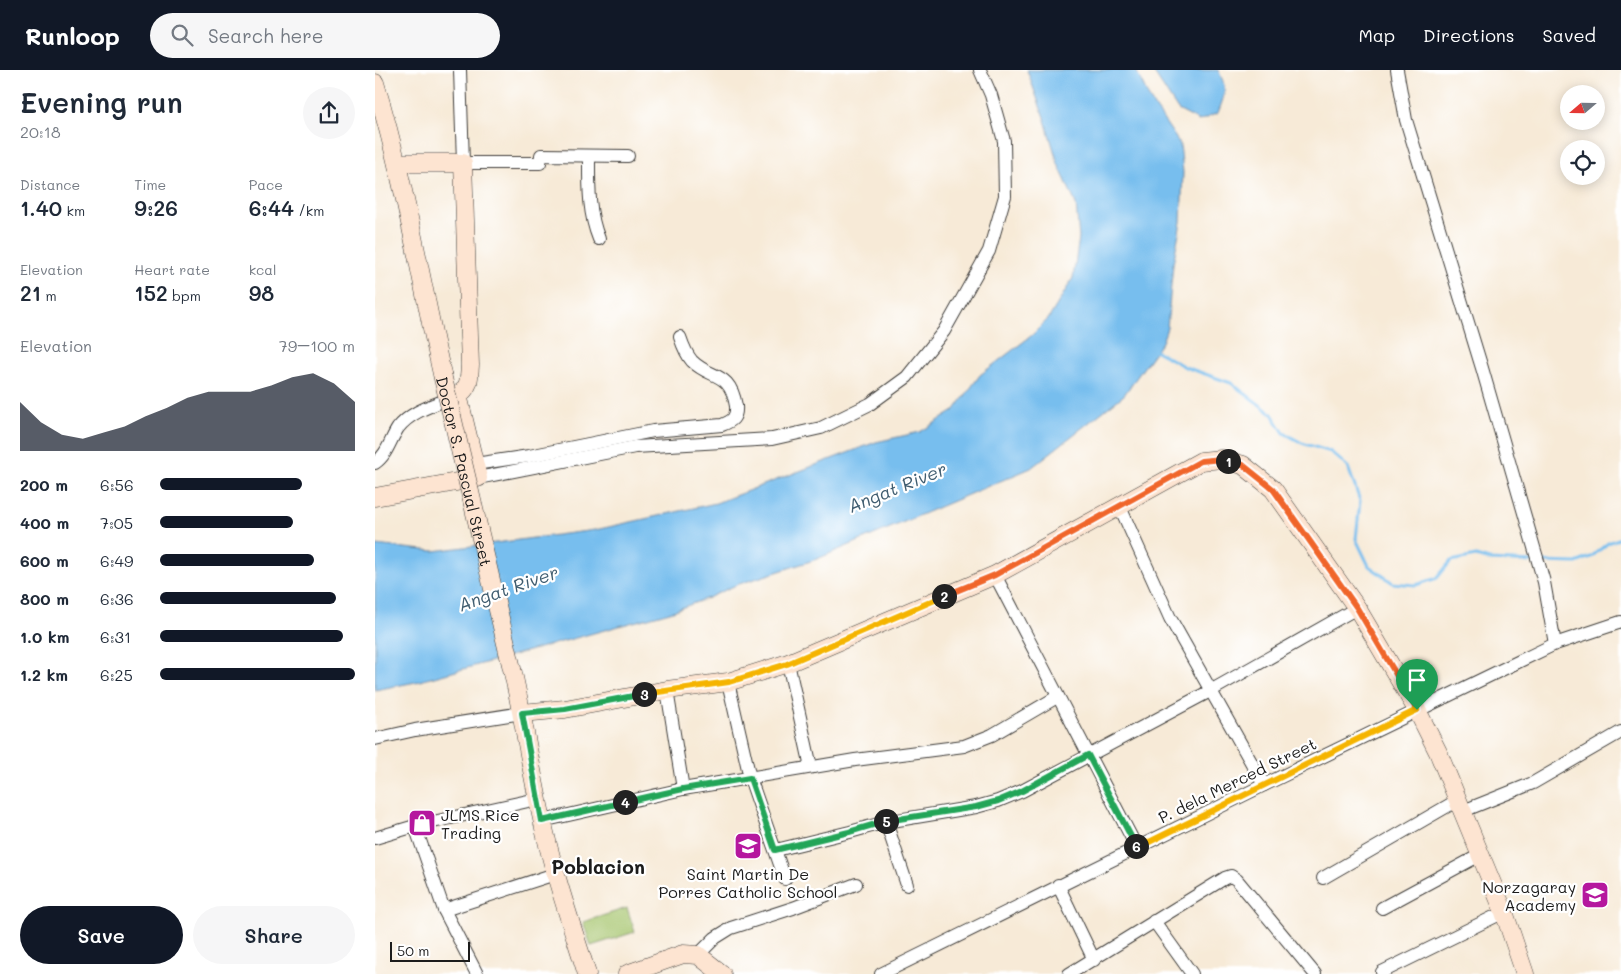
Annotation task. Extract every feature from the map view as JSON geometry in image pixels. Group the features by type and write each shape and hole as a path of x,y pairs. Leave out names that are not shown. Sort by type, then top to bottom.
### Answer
{"street":[{"path":"375,463 382,458 396,432 409,416 458,395 468,386 470,365 460,70"},
{"path":"476,471 635,447 772,439 821,428 870,404 907,377 944,331 989,251 1005,196 1004,141 991,95 980,70"},
{"path":"1397,70 1406,120 1482,368 1543,582 1555,644"},
{"name":"Doctor S. Pascual Street","path":"375,83 397,163 442,374 513,673 542,821 555,874 587,974"},
{"path":"397,163 540,163 541,155 627,156"},
{"path":"589,156 591,211 594,227 599,239"},
{"path":"375,497 529,456 653,432 722,425 733,420 737,413 735,399 728,383 717,374 702,368 693,361 685,351 680,337"},
{"path":"458,395 476,471"},
{"path":"375,739 415,730 522,713 565,709 667,690 729,682 787,664 995,575 1201,461 1222,459 1243,465 1273,489 1357,608 1417,710 1439,752 1504,912 1525,974"},
{"path":"1120,507 1170,618 1264,785"},
{"path":"995,575 1137,848"},
{"path":"775,850 886,822 976,807 998,801 1022,791 1212,690 1357,608"},
{"name":"P. dela Merced Street","path":"881,974 1058,885 1555,644 1621,622"},
{"path":"787,664 811,768"},
{"path":"729,682 750,778 785,879"},
{"path":"667,690 683,789"},
{"path":"542,821 683,789 963,746 992,735 1057,697"},
{"path":"1323,878 1460,806 1533,783 1619,737"},
{"path":"375,838 415,826 537,799"},
{"path":"886,822 907,885"},
{"path":"415,826 444,910 477,974"},
{"path":"1382,908 1480,855"},
{"path":"444,910 555,874"},
{"path":"1069,974 1231,876 1237,880 1315,974"},
{"path":"698,955 715,938 731,928 793,908 856,884"},
{"path":"1058,885 1094,960"},
{"path":"1382,972 1504,912"},
{"path":"1154,921 1192,974"},
{"path":"627,974 683,954 698,955 722,974"}],"green space":[{"path":"627,908 635,932 591,946 583,922"}],"water":[{"name":"Angat River","path":"1027,70 1136,70 1150,100 1180,144 1183,172 1181,222 1173,264 1167,328 1162,342 1124,395 1031,468 817,559 736,585 670,612 416,682 375,690 375,545 434,551 595,530 716,503 876,442 920,432 954,411 980,375 1031,336 1049,318 1073,278 1079,238 1076,204 1058,164"},
{"path":"1152,70 1218,70 1223,82 1224,92 1218,113 1199,121 1178,110"}],"waterway":[{"path":"1153,349 1185,367 1231,383 1272,414 1284,433 1302,443 1331,452 1348,467 1360,501 1356,539 1369,566 1393,583 1416,585 1437,578 1451,561 1476,556 1489,560 1535,562"},
{"path":"1541,562 1576,563 1591,557 1608,543 1621,538"}],"place":[{"name":"JLMS Rice Trading","path":"422,823"},
{"name":"Saint Martin De Porres Catholic School","path":"748,846"},
{"name":"Norzagaray Academy","path":"1595,895"}],"district":[{"name":"Poblacion","path":"598,866"}],"route":[{"path":"1222,459 1243,465 1273,489 1357,608 1417,710 1137,848 1088,755 1022,791 998,801 976,807 923,814 886,822 775,850 750,778 683,789 542,821 522,713 565,709 667,690 729,682 787,664 995,575 1201,461 1222,459"}]}
